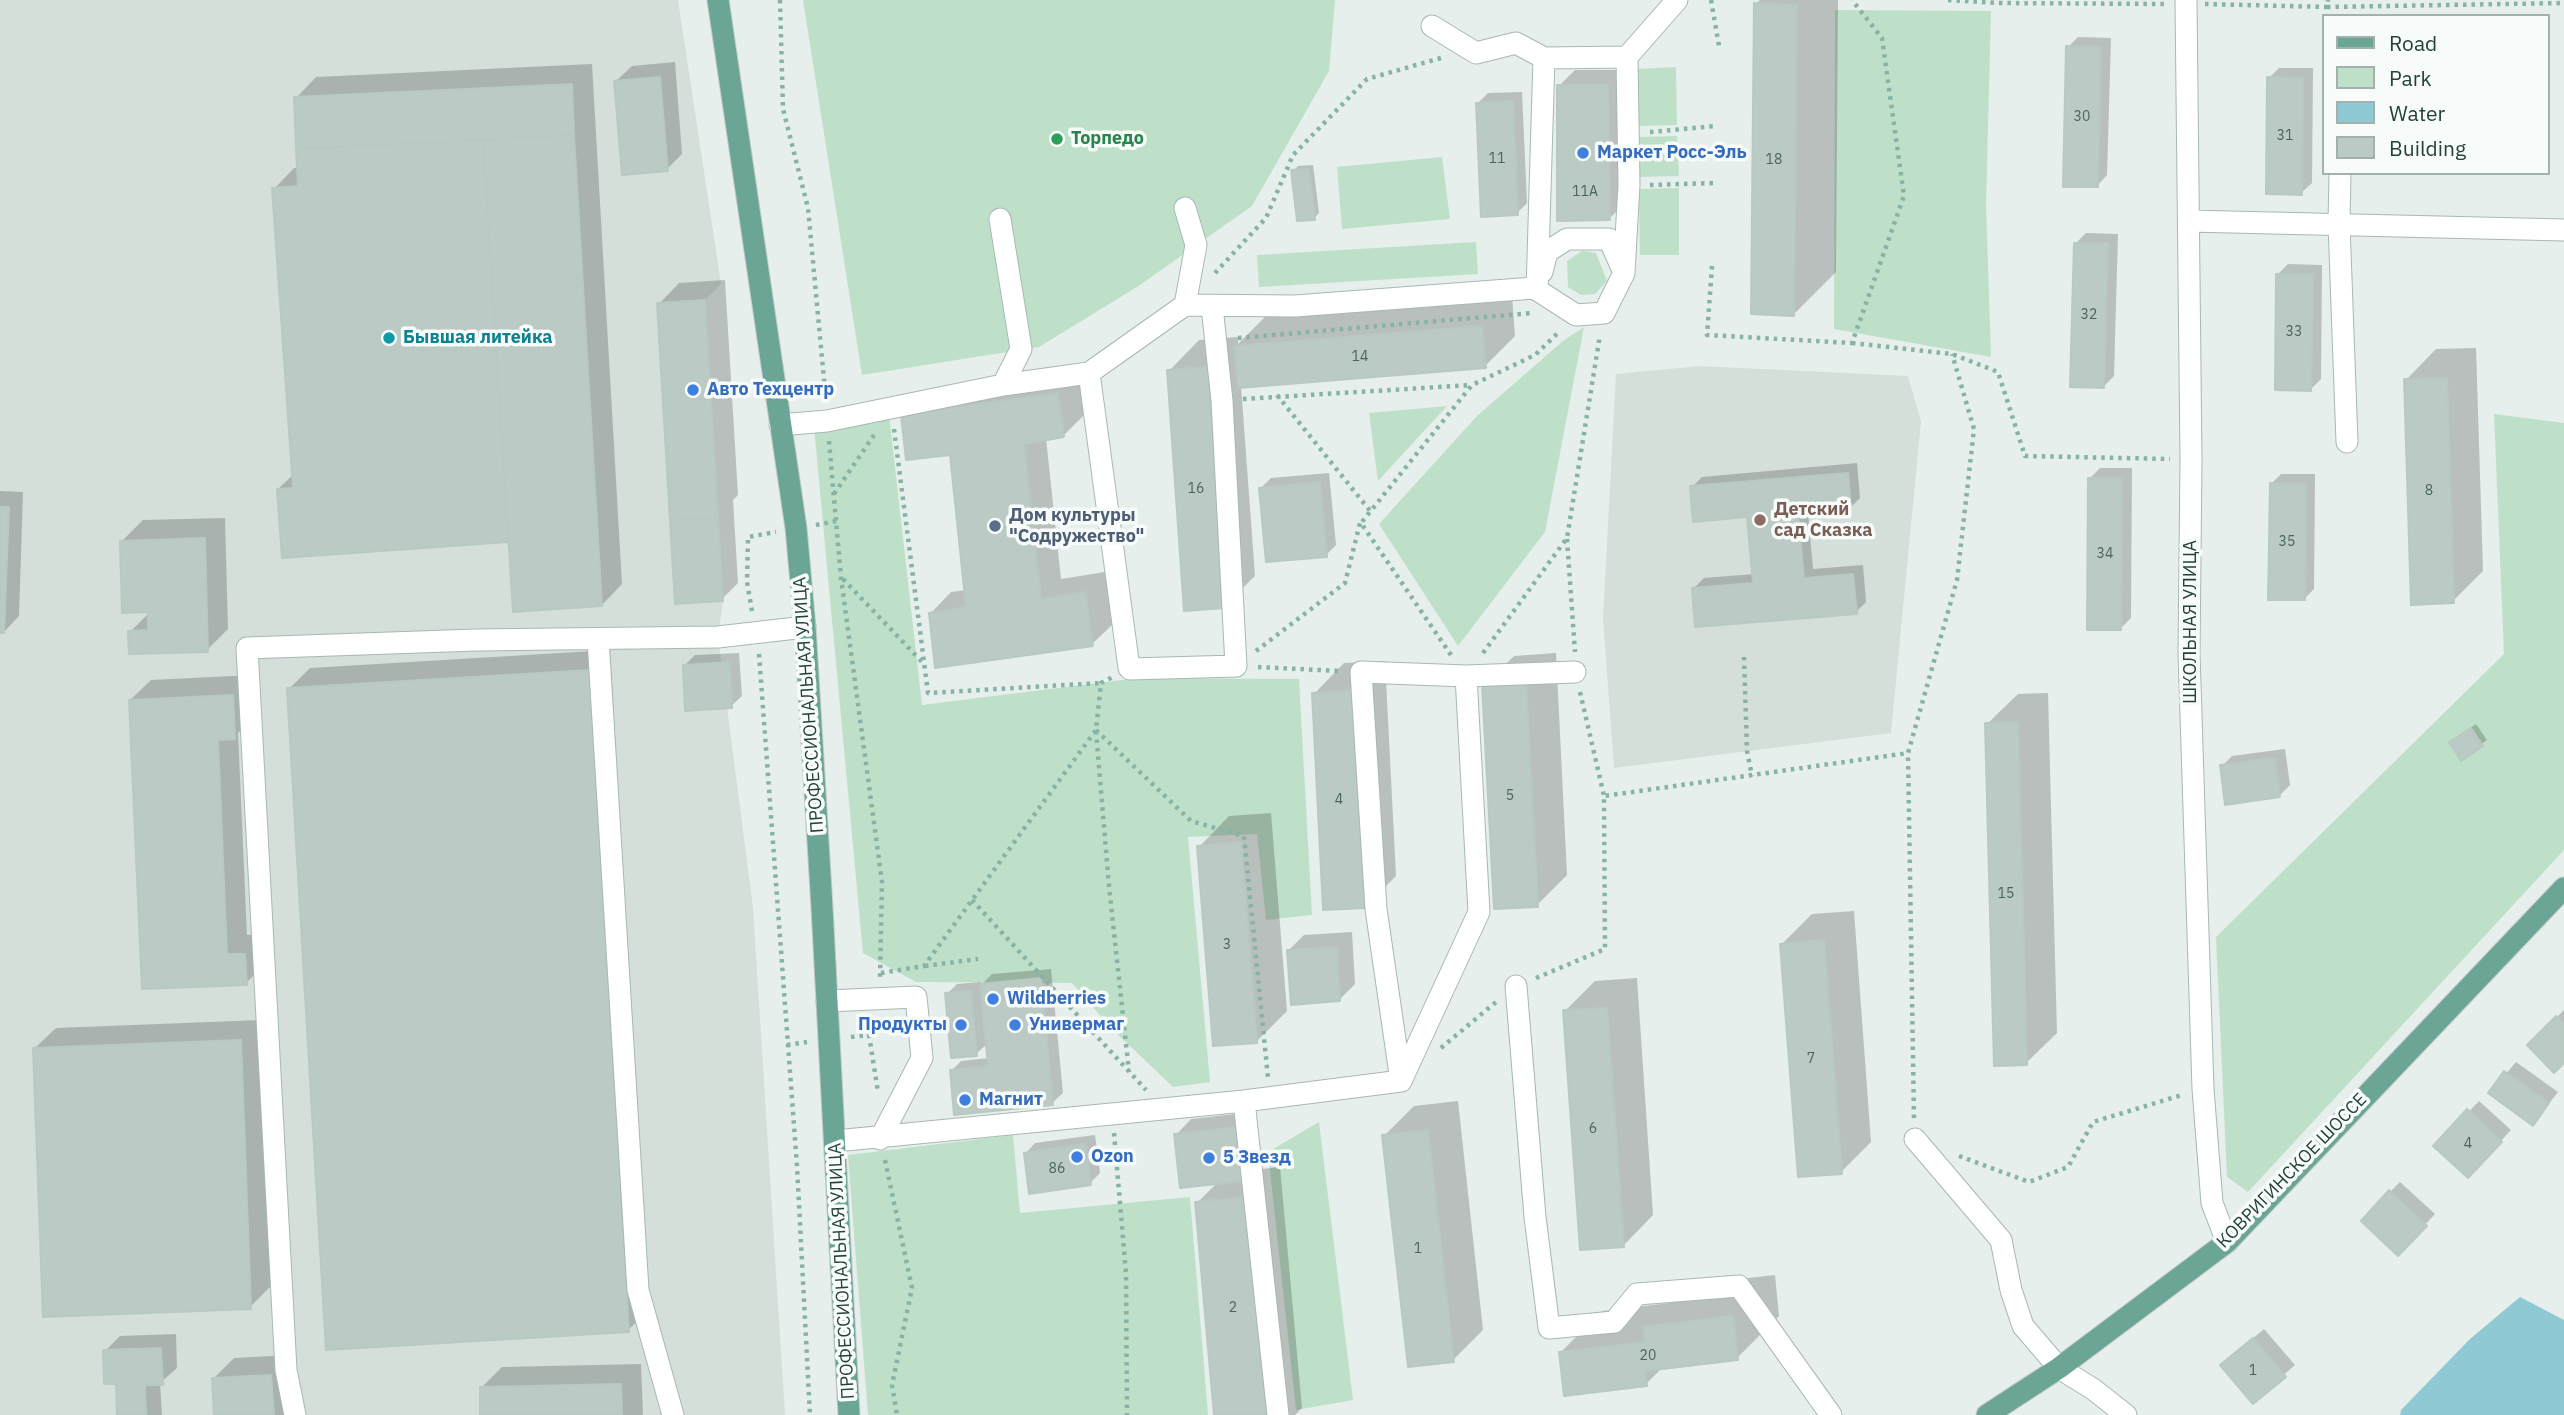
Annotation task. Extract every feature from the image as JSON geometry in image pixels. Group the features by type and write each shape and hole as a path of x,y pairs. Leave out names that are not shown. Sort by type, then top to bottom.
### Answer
{"main road":[{"name":"ПРОФЕССИОНАЛЬНАЯ УЛИЦА","path":"718,0 796,528 805,627 836,1142 849,1415"},
{"name":"КОВРИГИНСКОЕ ШОССЕ","path":"1987,1415 2059,1368 2227,1242 2564,888"}],"street":[{"path":"780,425 827,421 1003,385 1089,373 1185,305 1295,306 1534,288 1572,313 1604,313 1624,273 1629,185 1627,57 1676,0"},
{"name":"ШКОЛЬНАЯ УЛИЦА","path":"2186,2 2191,460 2189,653 2203,1089 2212,1203 2227,1242"},
{"path":"1432,26 1476,53 1516,43 1544,58 1627,57"},
{"path":"1537,290 1544,58"},
{"path":"2340,175 2339,224 2347,442"},
{"path":"1185,208 1196,245 1185,305"},
{"path":"1000,219 1021,349 1003,385"},
{"path":"2189,221 2564,230"},
{"path":"1537,290 1548,252 1567,239 1609,239 1624,273"},
{"path":"1089,373 1129,669 1236,666 1222,401 1212,306"},
{"path":"295,1415 286,1370 247,648 476,640 718,637 805,627"},
{"path":"598,639 638,1290 673,1415"},
{"path":"1401,1082 1376,909 1361,672 1466,676 1575,672"},
{"path":"1401,1082 1479,912 1466,676"},
{"path":"1516,986 1535,1217 1549,1328 1614,1322 1637,1294 1739,1286 1831,1415"},
{"path":"827,1001 916,997 922,1058 880,1139"},
{"path":"836,1142 1244,1101 1342,1087 1401,1082"},
{"path":"1244,1101 1278,1415"},
{"path":"1915,1139 2001,1240 2011,1290 2023,1326 2059,1368 2126,1415"}],"path":[{"path":"780,0 783,109 808,208 841,578 882,882 881,973 869,1035 879,1097"},
{"path":"1711,0 1719,47"},
{"path":"1852,0 1882,38 1904,197 1852,343"},
{"path":"1948,0 1998,3 2186,2 2327,7 2564,3"},
{"path":"2327,7 2328,0"},
{"path":"1212,276 1266,218 1293,155 1367,79 1456,54 1476,53"},
{"path":"1628,134 1716,126"},
{"path":"1629,185 1715,183"},
{"path":"1712,266 1707,335 1852,343 1952,354 1998,372 2025,456 2191,460"},
{"path":"1216,340 1572,313"},
{"path":"1222,401 1277,395 1472,385 1535,355 1572,313"},
{"path":"1360,523 1466,676 1567,538 1604,313"},
{"path":"1915,1139 1908,753 1957,580 1974,429 1952,354"},
{"path":"1236,666 1345,583 1360,523 1472,385"},
{"path":"1277,395 1371,512"},
{"path":"834,494 892,408"},
{"path":"892,408 928,693 1101,683 1129,669"},
{"path":"810,1415 797,1166 757,632 747,582 748,537 836,521"},
{"path":"841,578 925,664"},
{"path":"1744,657 1747,751 1752,776"},
{"path":"1236,666 1361,672"},
{"path":"1101,683 1096,730 1129,1072"},
{"path":"924,966 1096,730"},
{"path":"1096,730 1191,821 1244,836 1270,1097"},
{"path":"1432,1055 1516,986 1605,948 1604,796 1908,753"},
{"path":"972,900 1164,1109"},
{"path":"881,973 978,959"},
{"path":"1953,1154 2029,1182 2068,1167 2093,1122 2203,1089"},
{"path":"1112,1114 1126,1273 1127,1415"},
{"path":"880,1139 912,1288 892,1385 897,1415"}],"shaded area":[{"path":"0,0 678,0 721,284 705,300 723,601 718,637 753,908 785,1415 0,1415"},
{"name":"Детский сад Сказка","path":"1700,366 1908,376 1921,421 1891,733 1614,768 1603,618 1616,374"}],"green space":[{"name":"Торпедо","path":"803,0 1335,0 1329,71 1252,206 1137,287 1039,347 862,375"},
{"path":"1835,10 1991,11 1986,205 1991,357 1834,329"},
{"path":"1676,67 1677,125 1639,126 1638,69"},
{"path":"1677,136 1679,176 1640,177 1639,137"},
{"path":"1442,157 1450,219 1342,229 1337,167"},
{"path":"1679,188 1679,255 1640,255 1639,189"},
{"path":"1476,242 1478,274 1259,287 1257,255"},
{"path":"1582,251 1596,253 1607,281 1595,294 1581,295 1568,287 1567,261"},
{"path":"1584,327 1545,532 1458,646 1379,524 1477,416 1563,341"},
{"path":"1447,406 1378,481 1369,413"},
{"path":"889,414 922,705 1138,678 1299,679 1312,915 1266,920 1257,834 1188,837 1210,1082 1173,1087 1110,1027 1072,983 916,982 863,953 814,427"},
{"path":"2494,414 2564,423 2564,850 2248,1192 2227,1177 2216,937 2504,654"},
{"path":"1319,1122 1353,1400 1296,1410 1268,1152"},
{"path":"1013,1135 1020,1213 1190,1197 1208,1415 868,1415 848,1155"}],"water":[{"path":"2520,1297 2564,1320 2564,1415 2400,1415 2401,1410 2470,1339"}],"building":[{"path":"1754,3 1797,5 1794,316 1751,314"},
{"path":"2066,46 2101,47 2098,187 2063,187"},
{"path":"660,77 668,171 622,175 614,81"},
{"path":"2267,77 2303,78 2302,195 2266,194"},
{"path":"572,84 574,135 296,149 294,97"},
{"name":"Маркет Росс-Эль","path":"1557,85 1608,85 1610,220 1557,221"},
{"path":"1513,101 1518,215 1481,217 1476,103"},
{"path":"574,135 602,606 513,612 483,140"},
{"name":"Бывшая литейка","path":"483,140 508,542 282,558 277,489 293,488 272,188 298,186 296,149"},
{"path":"1309,169 1315,220 1297,221 1291,170"},
{"path":"2074,243 2108,243 2104,388 2070,387"},
{"path":"2276,274 2313,274 2311,391 2275,390"},
{"path":"705,300 718,518 670,520 657,303"},
{"path":"1482,326 1486,368 1238,388 1234,346"},
{"path":"1208,367 1225,608 1184,611 1167,370"},
{"path":"2447,378 2454,603 2411,605 2404,379"},
{"name":"Дом культуры \"Содружество\"","path":"1058,393 1064,437 1024,444 1041,599 1085,592 1093,646 935,668 929,613 966,607 950,455 906,460 901,415"},
{"path":"1848,473 1851,510 1798,514 1804,578 1853,574 1857,614 1695,627 1692,588 1753,583 1747,517 1693,522 1690,486"},
{"path":"2088,478 2122,478 2121,630 2087,630"},
{"path":"1320,482 1327,557 1266,562 1259,488"},
{"path":"2270,483 2306,484 2305,600 2268,600"},
{"path":"0,507 9,507 4,633 0,633"},
{"path":"718,518 723,601 675,604 670,520"},
{"path":"205,538 208,652 129,654 128,631 148,630 148,612 122,613 120,541"},
{"path":"730,662 732,708 685,711 683,665"},
{"path":"590,670 629,1332 326,1350 287,688"},
{"path":"1526,683 1538,907 1494,909 1482,685"},
{"path":"1356,690 1367,908 1323,910 1312,693"},
{"path":"233,695 235,739 218,740 227,954 245,954 247,985 142,989 129,700"},
{"path":"2018,722 2027,1065 1994,1066 1985,723"},
{"path":"2471,728 2483,746 2461,761 2449,742"},
{"path":"2275,758 2280,797 2225,805 2220,765"},
{"path":"1241,842 1257,1043 1213,1046 1197,846"},
{"path":"1824,940 1842,1174 1798,1177 1780,944"},
{"path":"1337,947 1340,1001 1291,1005 1287,950"},
{"name":"Универмаг","path":"1041,978 1053,1105 954,1115 950,1070 988,1066 980,984"},
{"name":"Продукты","path":"971,991 977,1056 951,1058 945,993"},
{"path":"1607,1008 1624,1247 1580,1250 1563,1010"},
{"path":"2556,1016 2564,1024 2564,1063 2554,1073 2527,1045"},
{"path":"241,1040 251,1309 43,1317 33,1048"},
{"path":"2504,1071 2549,1103 2533,1126 2488,1093"},
{"path":"2467,1109 2502,1142 2468,1178 2433,1146"},
{"name":"5 Звезд","path":"1238,1127 1244,1181 1180,1188 1174,1134"},
{"path":"1428,1130 1454,1362 1408,1367 1382,1135"},
{"path":"1085,1144 1091,1185 1029,1194 1024,1153"},
{"path":"2389,1190 2427,1226 2398,1256 2361,1221"},
{"path":"1250,1197 1270,1415 1214,1415 1195,1202"},
{"path":"1733,1316 1738,1360 1645,1371 1647,1386 1564,1396 1559,1352 1645,1342 1643,1327"},
{"path":"2253,1338 2286,1377 2253,1404 2220,1365"},
{"path":"161,1348 163,1385 145,1385 146,1415 117,1415 116,1384 104,1384 103,1350"},
{"path":"271,1375 274,1415 214,1415 212,1378"},
{"path":"621,1384 622,1415 480,1415 480,1387"}],"place":[{"name":"Торпедо","path":"1057,139"},
{"name":"Маркет Росс-Эль","path":"1583,153"},
{"name":"Бывшая литейка","path":"389,338"},
{"name":"Авто Техцентр","path":"693,390"},
{"name":"Детский сад Сказка","path":"1760,520"},
{"name":"Дом культуры \"Содружество\"","path":"995,526"},
{"name":"Wildberries","path":"993,999"},
{"name":"Продукты","path":"961,1025"},
{"name":"Универмаг","path":"1015,1025"},
{"name":"Магнит","path":"965,1100"},
{"name":"Ozon","path":"1077,1157"},
{"name":"5 Звезд","path":"1209,1158"}]}
